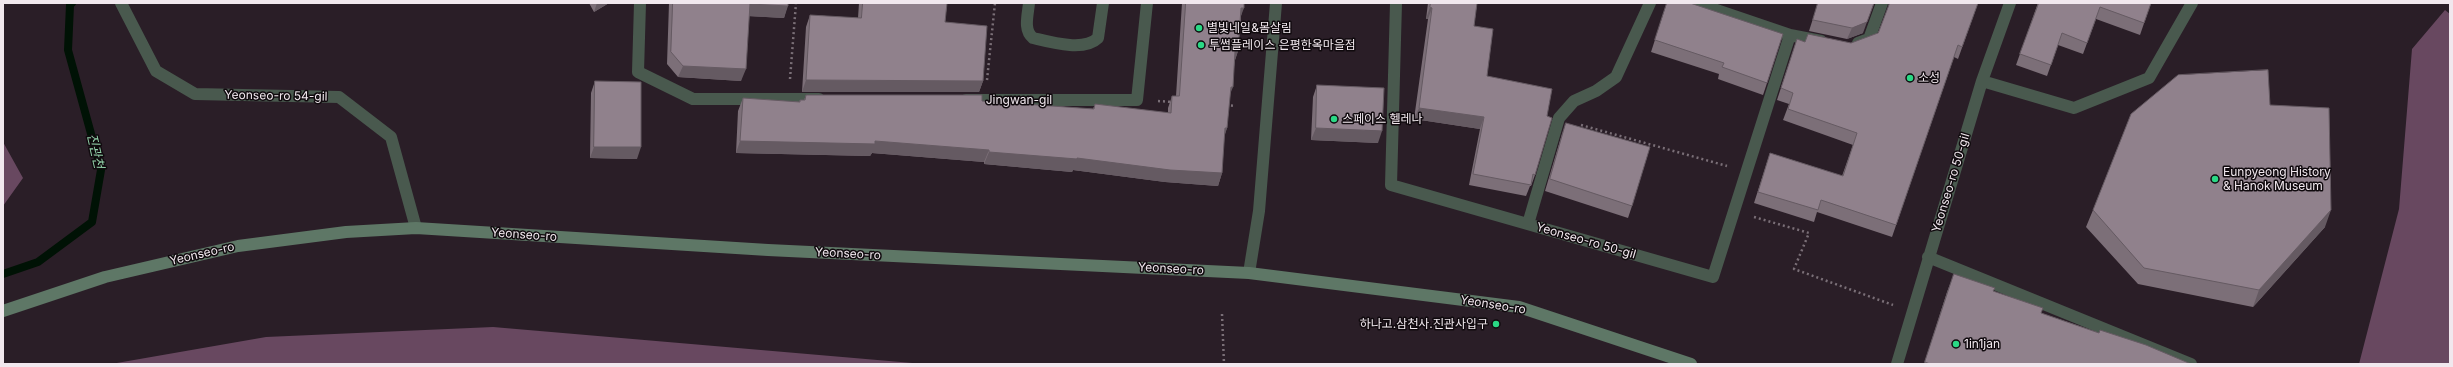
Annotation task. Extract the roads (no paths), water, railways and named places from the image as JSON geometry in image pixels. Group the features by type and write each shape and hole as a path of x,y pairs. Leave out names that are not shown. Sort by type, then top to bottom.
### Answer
{"main road":[{"name":"Yeonseo-ro","path":"3,311 105,277 238,246 346,232 416,228 768,250 1249,272 1519,307 1692,364"}],"street":[{"name":"Yeonseo-ro 54-gil","path":"121,3 156,71 195,94 338,97 391,136 416,228"},
{"path":"640,3 638,72 693,99 828,99"},
{"path":"1029,3 1027,30 1029,35 1033,38 1072,44 1094,42 1098,38 1103,3"},
{"name":"Jingwan-gil","path":"954,100 1137,100 1147,3"},
{"path":"1249,272 1260,211 1276,3"},
{"name":"Yeonseo-ro 50-gil","path":"1396,3 1391,185 1713,277 1790,35"},
{"path":"1528,224 1559,118 1574,101 1596,91 1616,77 1650,3"},
{"path":"1696,3 1790,35 1833,44"},
{"path":"1848,47 1869,39 1882,3"},
{"name":"Yeonseo-ro 50-gil","path":"1897,364 1982,81 2010,3"},
{"path":"1982,81 2074,108 2149,78 2192,3"},
{"path":"1928,258 2191,364"}],"waterway":[{"name":"진관천","path":"3,274 38,262 92,222 101,170 68,50 70,5 72,3"}],"place":[{"name":"별빛네일&몸살림","path":"1199,28"},
{"name":"투썸플레이스 은평한옥마을점","path":"1201,45"},
{"name":"소성","path":"1910,78"},
{"name":"스페이스 헬레나","path":"1334,119"},
{"name":"Eunpyeong History & Hanok Museum","path":"2215,179"},
{"name":"하나고.삼천사.진관사입구","path":"1496,324"},
{"name":"1in1jan","path":"1956,344"}]}
